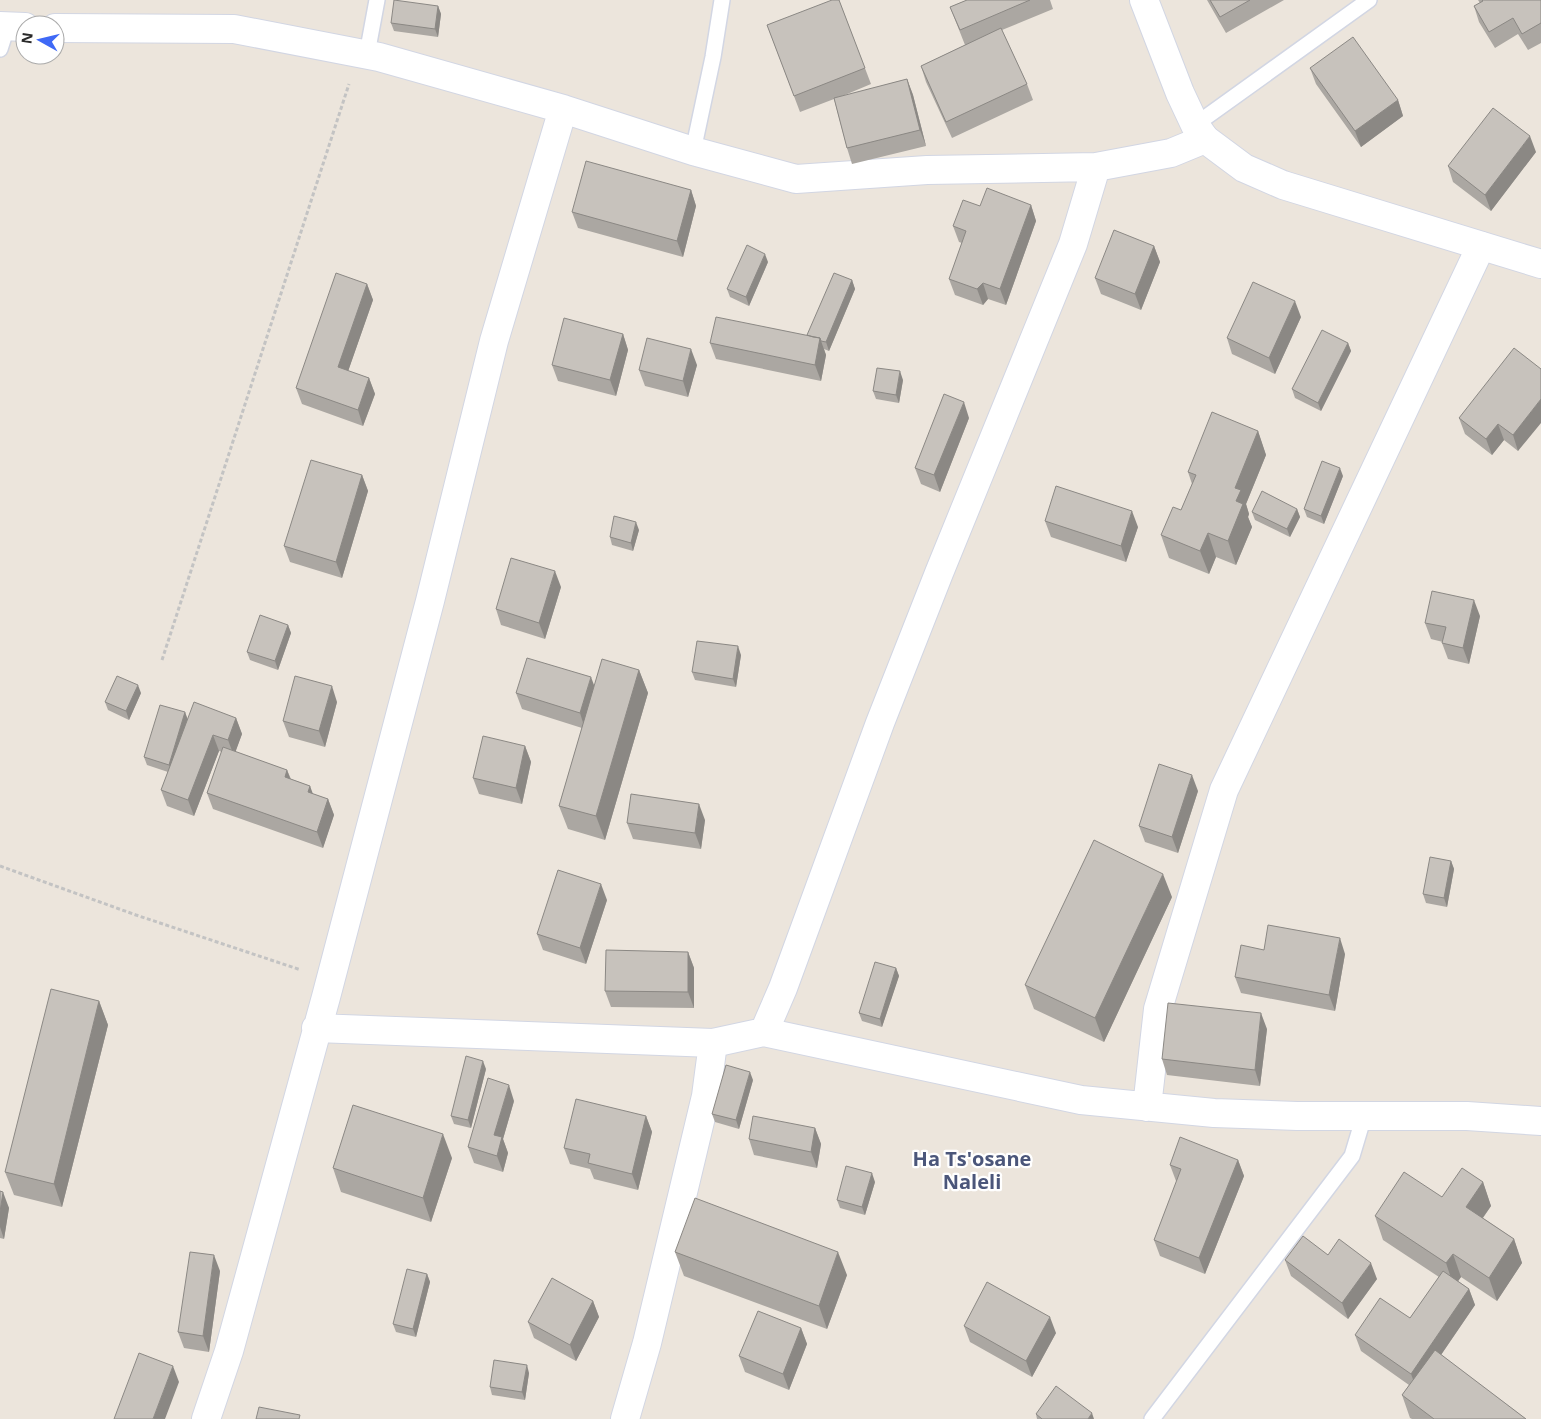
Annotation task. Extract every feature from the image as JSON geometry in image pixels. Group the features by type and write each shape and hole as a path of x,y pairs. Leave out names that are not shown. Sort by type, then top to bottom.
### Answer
{"street":[{"path":"1144,0 1180,93 1200,132 1244,168 1284,185 1541,264"},
{"path":"65,28 234,29 363,54 563,109 693,151 796,180 927,170 1096,167 1171,152 1200,132"},
{"path":"206,1419 229,1351 330,980 430,601 494,341 563,109"},
{"path":"764,1032 783,988 880,724 936,581 1073,244 1096,167"},
{"path":"1147,1107 1158,1009 1224,790 1481,246"},
{"path":"316,1028 713,1043 764,1032 1080,1100 1214,1113 1467,1116 1541,1121"},
{"path":"625,1419 647,1343 704,1105 713,1043"}],"lane":[{"path":"363,54 377,0"},
{"path":"693,151 713,57 722,0"},
{"path":"1200,132 1369,0"},
{"path":"1152,1419 1352,1156 1364,1116"}],"path":[{"path":"162,660 363,54"},
{"path":"0,866 136,915 330,980"}],"building":[{"path":"394,0 438,6 435,29 391,23"},
{"path":"832,0 839,0 865,68 794,96 767,25"},
{"path":"967,0 1030,0 960,30 950,7"},
{"path":"1210,0 1250,0 1220,17"},
{"path":"1482,0 1541,0 1541,23 1522,34 1513,18 1489,32 1474,6"},
{"path":"1001,28 1027,84 946,122 921,66"},
{"path":"1353,37 1398,100 1355,131 1310,68"},
{"path":"907,79 920,130 847,148 834,98"},
{"path":"1493,108 1530,136 1485,195 1448,166"},
{"path":"586,161 691,190 677,241 572,212"},
{"path":"987,188 1031,205 1000,289 983,283 977,289 949,279 966,231 953,226 963,200 980,206"},
{"path":"1114,230 1154,246 1135,294 1095,278"},
{"path":"747,245 765,254 746,297 727,289"},
{"path":"336,273 367,284 338,367 369,378 358,410 296,388"},
{"path":"834,273 852,280 826,342 821,341 820,338 807,335"},
{"path":"1253,282 1295,301 1269,358 1227,338"},
{"path":"716,317 820,338 815,365 710,343"},
{"path":"564,318 623,334 610,380 552,365"},
{"path":"1322,330 1348,343 1318,403 1292,389"},
{"path":"647,338 691,349 683,381 639,370"},
{"path":"1514,348 1541,369 1541,399 1513,435 1498,424 1486,439 1459,418"},
{"path":"877,368 900,371 896,395 873,391"},
{"path":"944,394 964,402 934,475 915,468"},
{"path":"1212,412 1258,431 1235,488 1241,490 1236,501 1243,504 1228,541 1208,533 1200,551 1161,535 1173,507 1181,510 1196,475 1188,472"},
{"path":"311,460 362,475 336,562 284,546"},
{"path":"1322,461 1340,468 1321,516 1304,509"},
{"path":"1056,486 1132,511 1121,546 1045,521"},
{"path":"1262,491 1297,509 1287,529 1252,512"},
{"path":"614,516 636,522 631,543 610,537"},
{"path":"511,558 555,571 539,623 496,609"},
{"path":"1432,591 1474,600 1463,648 1442,643 1446,627 1425,623"},
{"path":"260,615 288,625 275,661 247,652"},
{"path":"697,641 738,646 733,679 692,672"},
{"path":"527,658 591,677 580,713 516,693"},
{"path":"602,659 639,670 596,816 559,806"},
{"path":"117,676 138,685 126,711 105,702"},
{"path":"295,676 332,686 319,731 283,721"},
{"path":"194,702 236,718 228,740 213,735 188,800 161,790"},
{"path":"160,705 185,712 169,765 144,757"},
{"path":"483,736 525,746 516,788 473,778"},
{"path":"223,747 287,770 285,777 310,786 308,792 328,799 317,832 207,793"},
{"path":"1159,764 1192,775 1172,837 1139,826"},
{"path":"631,794 699,804 695,833 627,823"},
{"path":"1094,840 1163,874 1095,1018 1025,985"},
{"path":"1430,857 1451,861 1444,898 1423,894"},
{"path":"558,870 601,884 580,948 537,934"},
{"path":"1268,925 1340,938 1329,995 1235,977 1241,945 1264,950"},
{"path":"606,950 688,952 688,992 605,991"},
{"path":"875,962 896,968 880,1019 859,1013"},
{"path":"51,989 99,1001 54,1184 5,1172"},
{"path":"1168,1003 1261,1013 1255,1070 1162,1059"},
{"path":"466,1056 483,1061 468,1120 451,1116"},
{"path":"726,1065 750,1072 736,1120 712,1114"},
{"path":"488,1078 509,1085 494,1135 502,1137 497,1156 468,1147"},
{"path":"576,1099 646,1116 632,1174 588,1163 590,1154 564,1148"},
{"path":"353,1105 443,1134 423,1198 333,1168"},
{"path":"753,1116 815,1128 811,1152 749,1139"},
{"path":"1180,1137 1238,1160 1199,1258 1154,1240 1181,1169 1170,1165"},
{"path":"846,1166 872,1173 862,1207 837,1200"},
{"path":"1462,1168 1483,1182 1466,1207 1514,1239 1489,1278 1453,1254 1446,1263 1375,1216 1404,1172 1442,1197"},
{"path":"0,1191 3,1192 0,1212"},
{"path":"695,1198 838,1252 819,1306 675,1252"},
{"path":"1303,1236 1328,1255 1339,1239 1371,1263 1342,1303 1285,1260"},
{"path":"190,1252 214,1255 203,1336 178,1332"},
{"path":"407,1269 427,1274 413,1329 393,1324"},
{"path":"1443,1271 1469,1289 1411,1374 1355,1335 1380,1298 1410,1318"},
{"path":"552,1278 593,1301 570,1345 528,1322"},
{"path":"987,1282 1050,1317 1026,1361 964,1326"},
{"path":"758,1311 801,1328 783,1374 739,1356"},
{"path":"1435,1350 1526,1419 1434,1419 1402,1395"},
{"path":"139,1353 173,1366 153,1419 114,1419"},
{"path":"494,1360 527,1365 522,1392 490,1387"},
{"path":"1056,1386 1092,1413 1088,1419 1042,1419 1036,1414"},
{"path":"259,1407 300,1415 299,1419 256,1419"}],"district":[{"name":"Ha Ts'osane Naleli","path":"972,1170"}]}
